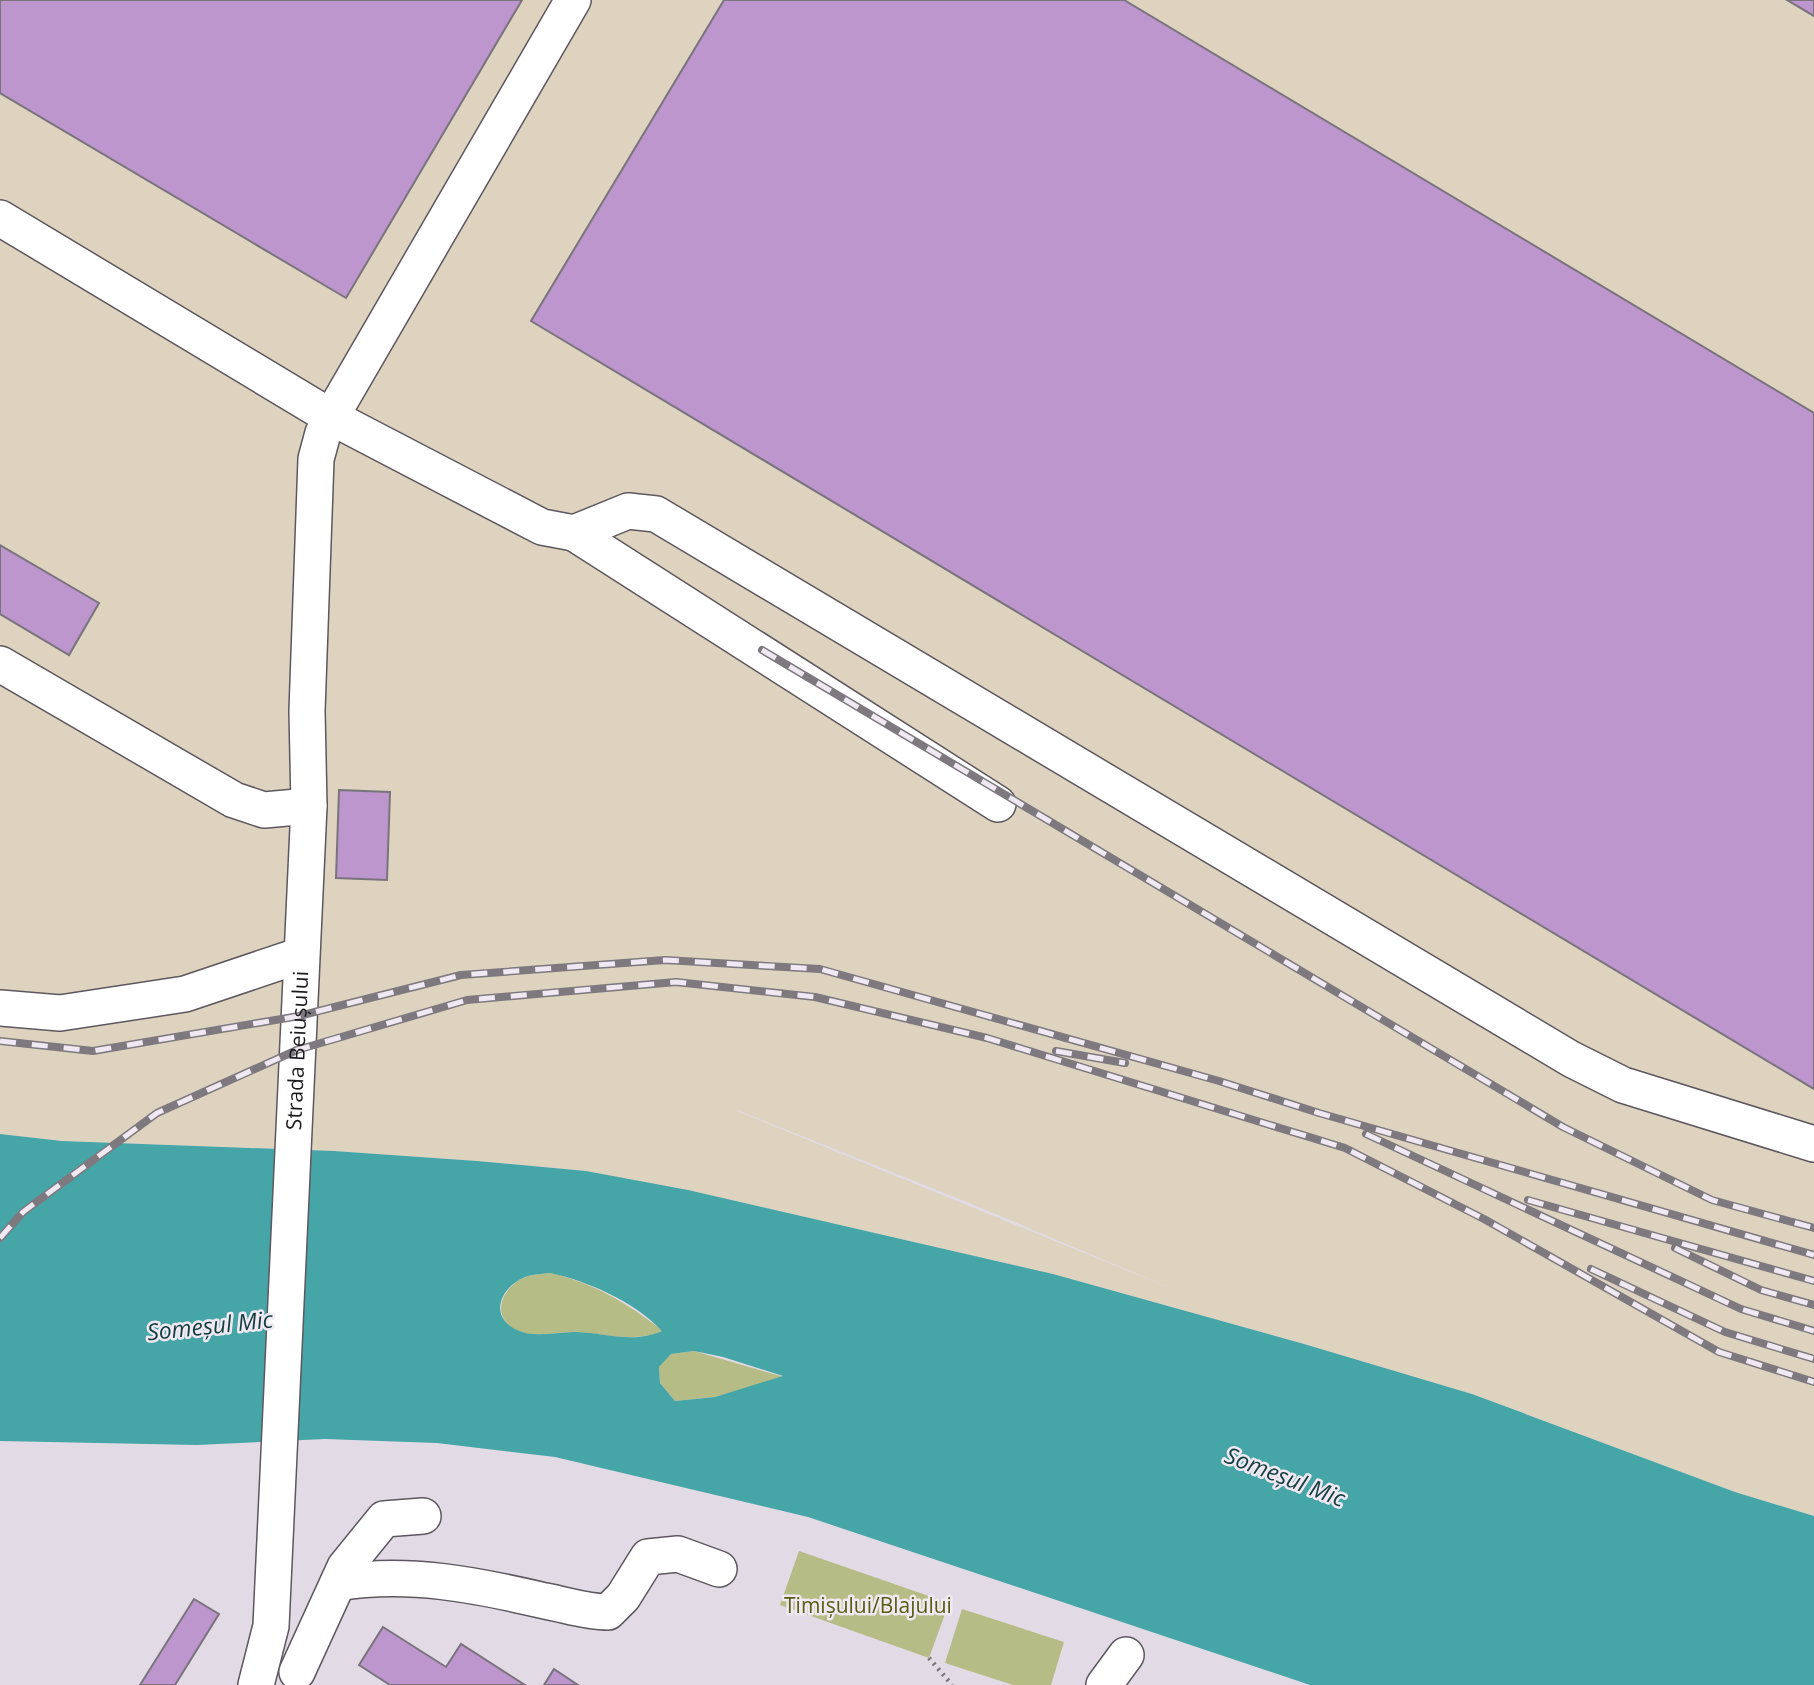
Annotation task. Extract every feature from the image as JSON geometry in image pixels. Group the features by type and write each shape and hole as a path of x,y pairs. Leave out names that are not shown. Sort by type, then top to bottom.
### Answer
{"street":[{"name":"Strada Beiușului","path":"263,1655 309,806 307,711 316,471 323,433 573,0"},
{"path":"0,218 331,417 542,527 574,533 998,804"},
{"path":"574,533 628,511 656,514 1571,1059 1648,1094 1814,1143"},
{"path":"0,664 234,800 264,810 309,806"},
{"path":"0,1007 60,1013 185,994 301,955"},
{"path":"263,1655 307,1678 345,1567 384,1519 423,1516"},
{"path":"338,1583 370,1577 405,1577 534,1598 588,1612 608,1612 623,1597 648,1557 678,1554 719,1569"},
{"path":"1104,1685 1126,1655"}],"path":[{"path":"929,1658 952,1685"}],"shaded area":[{"path":"0,0 1814,0 1814,1516 1735,1492 1472,1394 1304,1344 1053,1274 688,1190 586,1171 477,1161 334,1151 62,1141 0,1134","holes":["737,1110 967,1202 1182,1293"]}],"green space":[{"path":"550,1273 581,1282 610,1295 663,1331 652,1335 620,1337 577,1332 540,1335 518,1331 503,1318 501,1310 505,1294 519,1280"},
{"path":"694,1351 784,1377 715,1397 675,1401 660,1383 659,1367 671,1354"},
{"name":"Timișului/Blajului","path":"799,1551 949,1603 929,1658 780,1605"},
{"path":"962,1609 1064,1642 1051,1685 1013,1685 945,1663"}],"water":[{"name":"Someșul Mic","path":"0,1134 62,1141 334,1151 586,1171 688,1190 1053,1274 1304,1344 1472,1394 1735,1492 1814,1516 1814,1685 1310,1685 808,1517 555,1457 437,1443 325,1439 197,1445 0,1441","holes":["550,1273 580,1281 610,1294 638,1311 662,1331 640,1337 577,1332 539,1334 524,1333 508,1324 500,1309 505,1293 519,1280","694,1351 723,1357 783,1376 715,1397 675,1401 660,1383 659,1367 671,1354"]}],"building":[{"path":"0,0 522,0 346,298 0,93"},
{"path":"724,0 1124,0 1814,413 1814,1089 531,321"},
{"path":"1787,0 1814,0 1814,16"},
{"path":"0,545 99,603 69,655 0,614"},
{"path":"339,790 390,792 387,880 336,878"},
{"path":"194,1599 219,1614 175,1685 140,1685"},
{"path":"383,1627 446,1667 461,1644 525,1685 390,1685 359,1665"},
{"path":"554,1669 578,1685 544,1685"}],"railway":[{"path":"762,650 1563,1127 1712,1200 1814,1228"},
{"path":"0,1041 93,1051 299,1016 461,975 665,960 820,969 1219,1081 1319,1113 1814,1255"},
{"path":"0,1238 23,1212 157,1113 297,1050 467,1000 676,982 815,997 987,1038 1345,1148 1484,1219 1719,1352 1814,1382"},
{"path":"1056,1051 1125,1063"},
{"path":"1366,1134 1741,1309 1814,1331"},
{"path":"1528,1200 1814,1281"},
{"path":"1675,1248 1761,1290 1814,1305"},
{"path":"1591,1269 1725,1332 1814,1359"}]}
